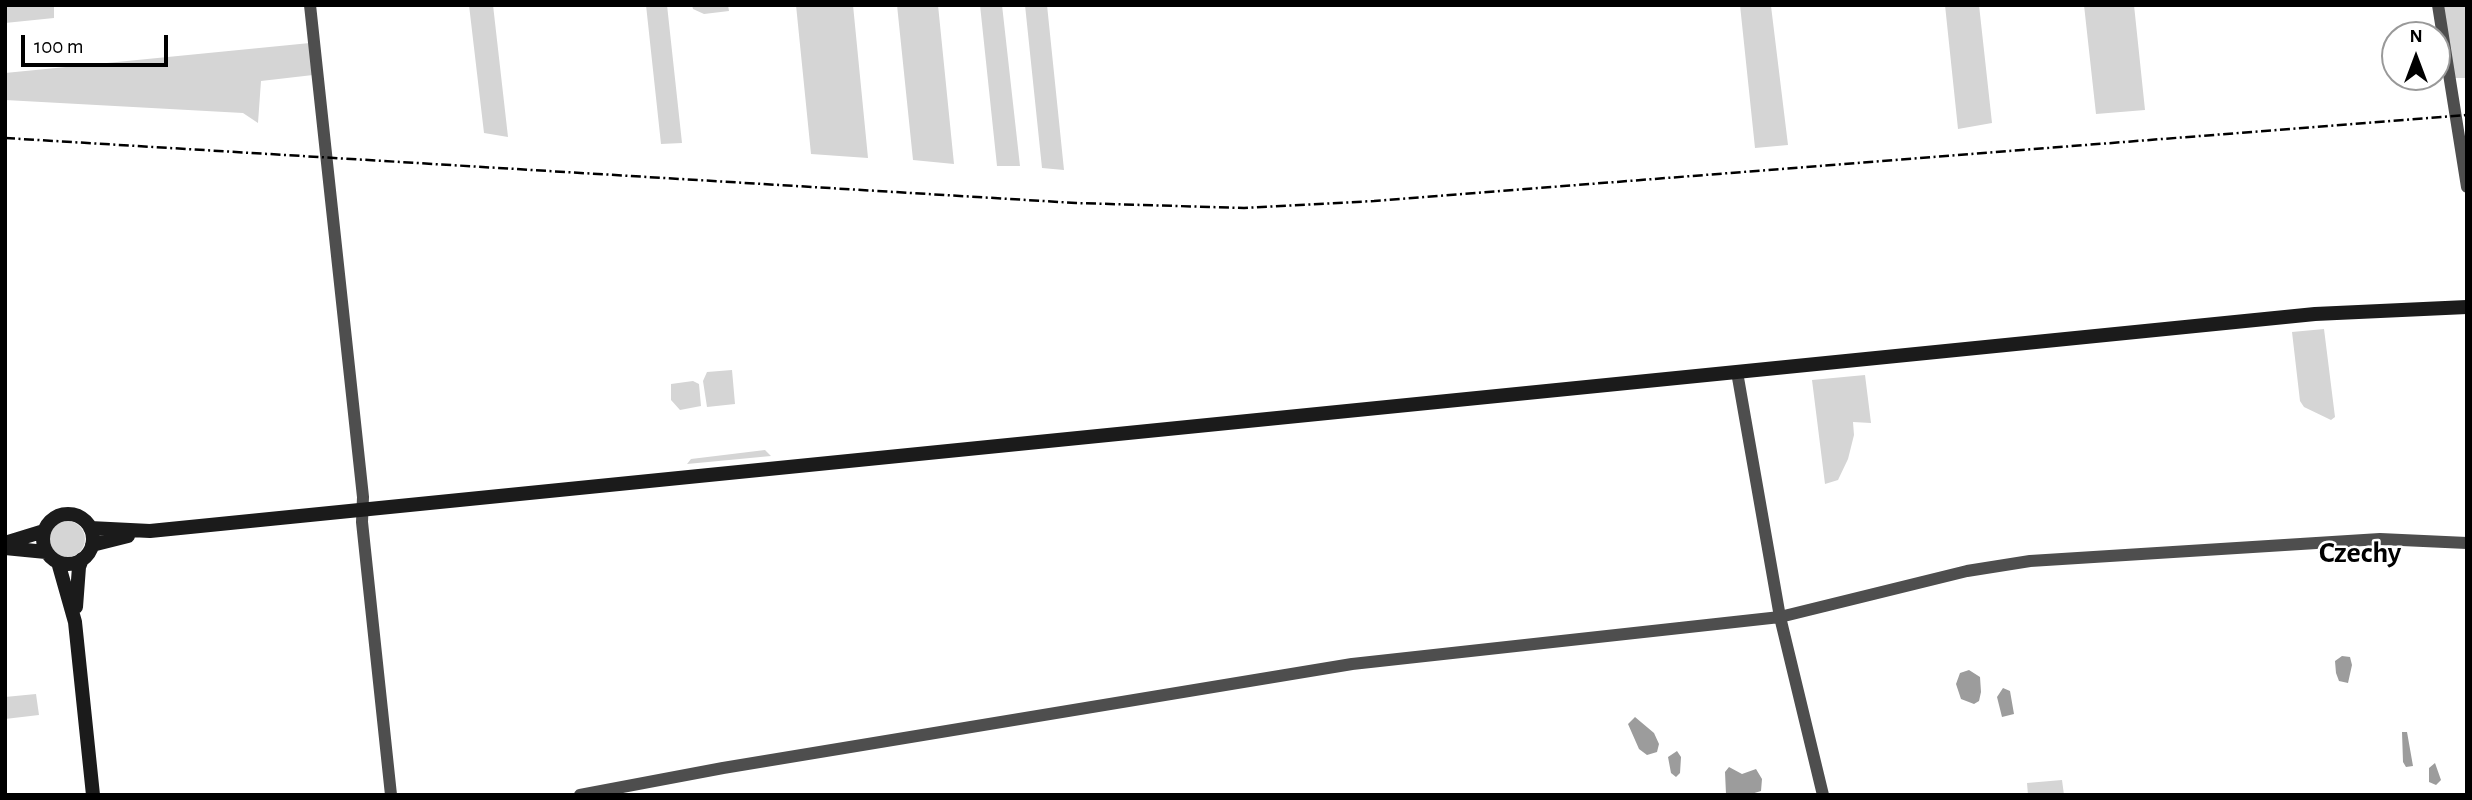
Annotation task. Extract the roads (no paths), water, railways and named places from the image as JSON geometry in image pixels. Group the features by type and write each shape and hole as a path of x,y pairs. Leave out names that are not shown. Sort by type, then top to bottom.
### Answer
{"main road":[{"path":"75,622 79,567 92,545 150,531 2315,314 2467,307"},
{"path":"5,545 44,531 54,518 71,514 85,521 90,528 92,545"},
{"path":"90,528 150,531"},
{"path":"44,531 46,552"},
{"path":"5,545 46,552 58,562 66,564 82,559"},
{"path":"58,562 75,622 93,795"}],"street":[{"path":"310,5 325,129 391,795"},
{"path":"2438,5 2467,187"},
{"path":"1737,372 1780,617 1823,795"},
{"path":"580,795 723,768 1352,664 1780,617 1967,571 2030,561 2380,539 2467,543"}],"railway":[{"path":"5,138 1076,203 1244,208 1374,201 2467,115"}],"district":[{"name":"Czechy","path":"2360,553"}]}
